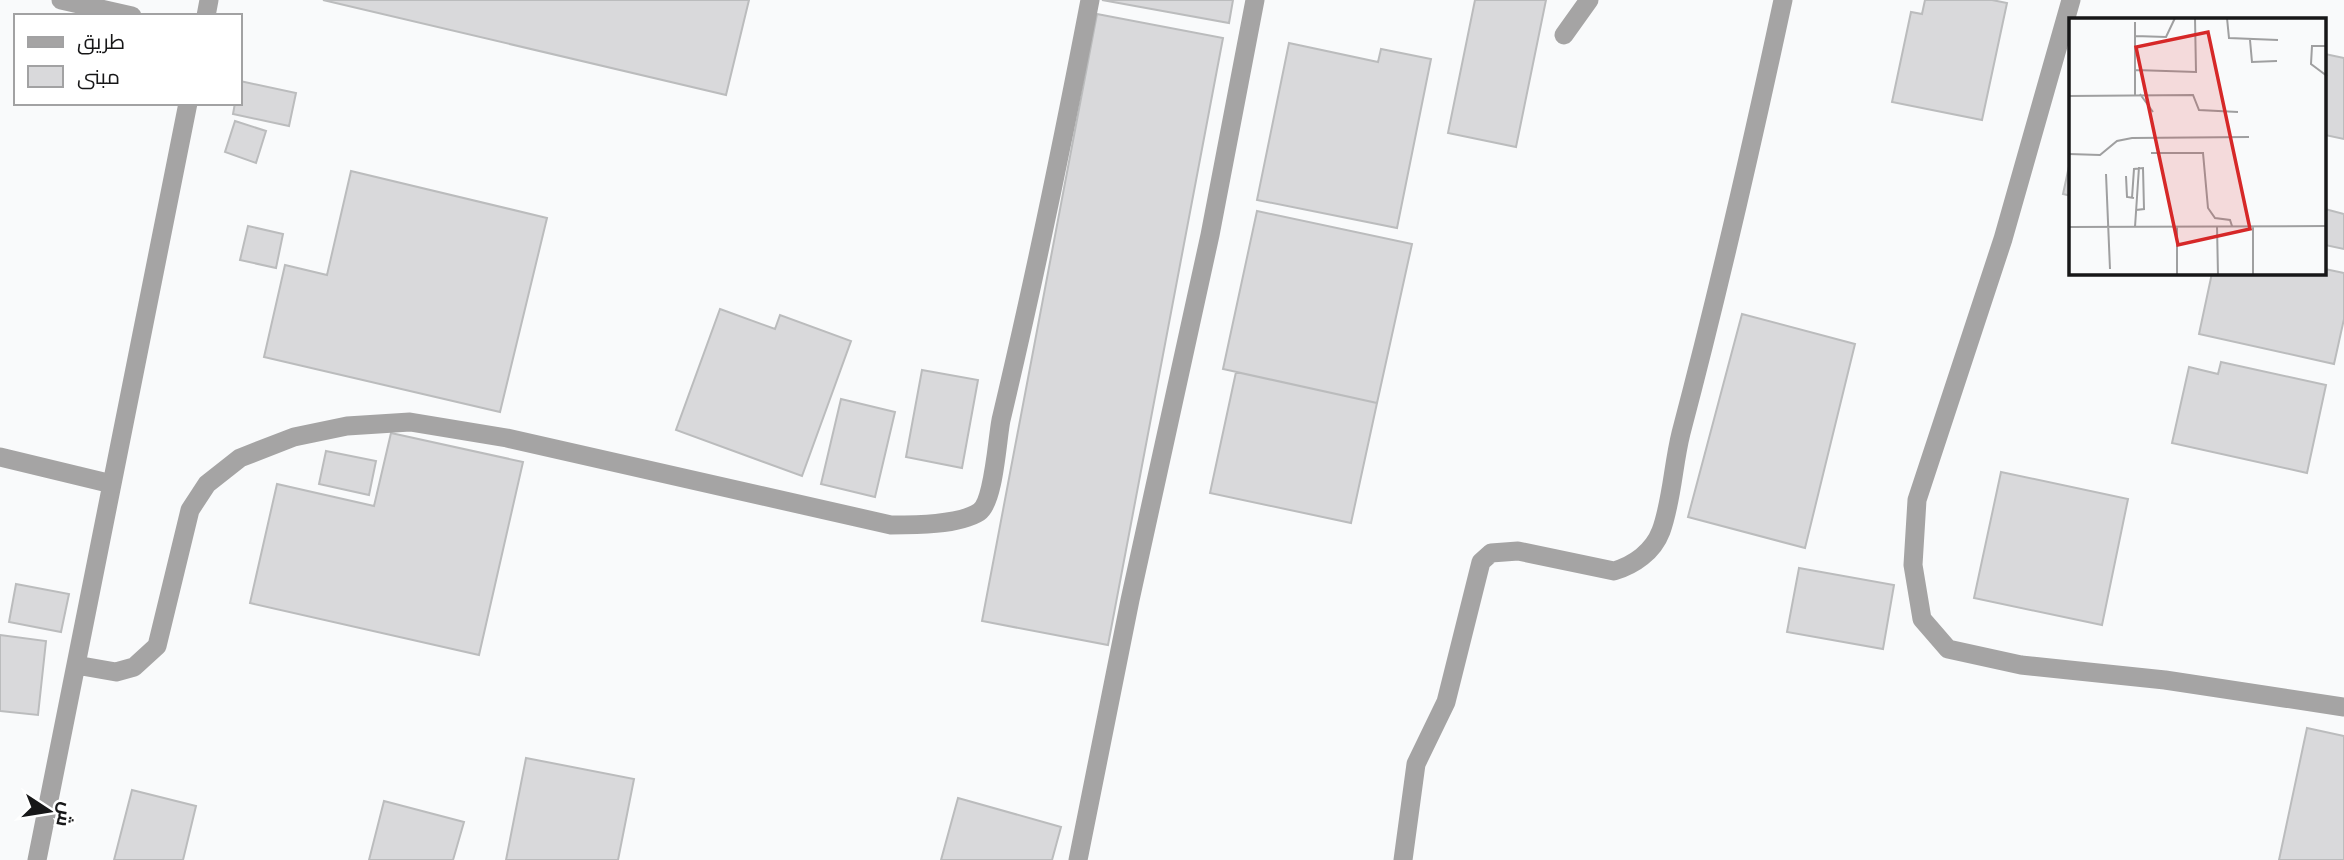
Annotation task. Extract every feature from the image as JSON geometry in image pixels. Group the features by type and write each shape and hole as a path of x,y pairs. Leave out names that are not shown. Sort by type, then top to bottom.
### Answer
{"street":[{"path":"61,0 123,14"},
{"path":"76,665 116,672 134,667 157,646 190,510 207,484 240,458 294,437 347,426 410,422 507,438 891,525 931,525 980,511 989,498 998,434 1051,198 1090,0"},
{"path":"1077,860 1130,600 1204,262 1255,0"},
{"path":"1564,35 1588,0"},
{"path":"1403,860 1416,764 1446,702 1481,562 1491,553 1518,551 1614,571 1630,567 1661,532 1680,436 1709,335 1740,201 1783,0"},
{"path":"2071,0 2003,239 1917,500 1913,565 1922,619 1948,649 2009,662 2165,680 2344,707"},
{"path":"37,860 188,105"},
{"path":"0,457 112,484"}],"building":[{"path":"323,0 749,0 726,95"},
{"path":"1102,0 1233,0 1229,23"},
{"path":"1475,0 1546,0 1516,147 1448,133"},
{"path":"1925,0 1992,0 2007,3 1982,120 1892,102 1911,12 1922,14"},
{"path":"1097,14 1223,38 1108,645 982,621"},
{"path":"1289,43 1378,62 1381,49 1431,59 1397,228 1257,200"},
{"path":"2326,54 2344,58 2344,139 2326,135"},
{"path":"242,81 296,93 289,126 233,114 235,105 242,105"},
{"path":"235,121 266,131 256,163 225,152"},
{"path":"2069,166 2069,196 2063,194"},
{"path":"351,171 547,218 500,412 264,357 285,265 327,275"},
{"path":"2326,209 2344,214 2344,249 2326,245"},
{"path":"1257,211 1412,244 1377,403 1223,369"},
{"path":"248,226 283,234 276,268 240,260"},
{"path":"2326,269 2344,273 2344,319 2334,364 2199,334 2212,275 2326,275"},
{"path":"720,309 775,329 780,315 851,341 802,476 676,430"},
{"path":"1742,314 1855,344 1805,548 1688,517"},
{"path":"2221,362 2326,385 2307,473 2172,443 2189,367 2218,374"},
{"path":"922,370 978,380 962,468 906,457"},
{"path":"1236,372 1377,403 1351,523 1210,493"},
{"path":"841,399 895,412 875,497 821,484"},
{"path":"391,433 523,462 479,655 250,603 277,484 374,506"},
{"path":"326,451 376,461 369,495 319,484"},
{"path":"2001,472 2128,499 2102,625 1974,598"},
{"path":"1799,568 1894,585 1883,649 1787,632"},
{"path":"16,584 69,594 61,632 9,622"},
{"path":"0,635 46,641 38,715 0,711"},
{"path":"2307,728 2344,736 2344,860 2279,860"},
{"path":"526,758 634,779 618,860 506,860"},
{"path":"132,790 196,806 183,860 114,860"},
{"path":"958,798 1061,827 1052,860 941,860"},
{"path":"384,801 464,822 453,860 369,860"}]}
